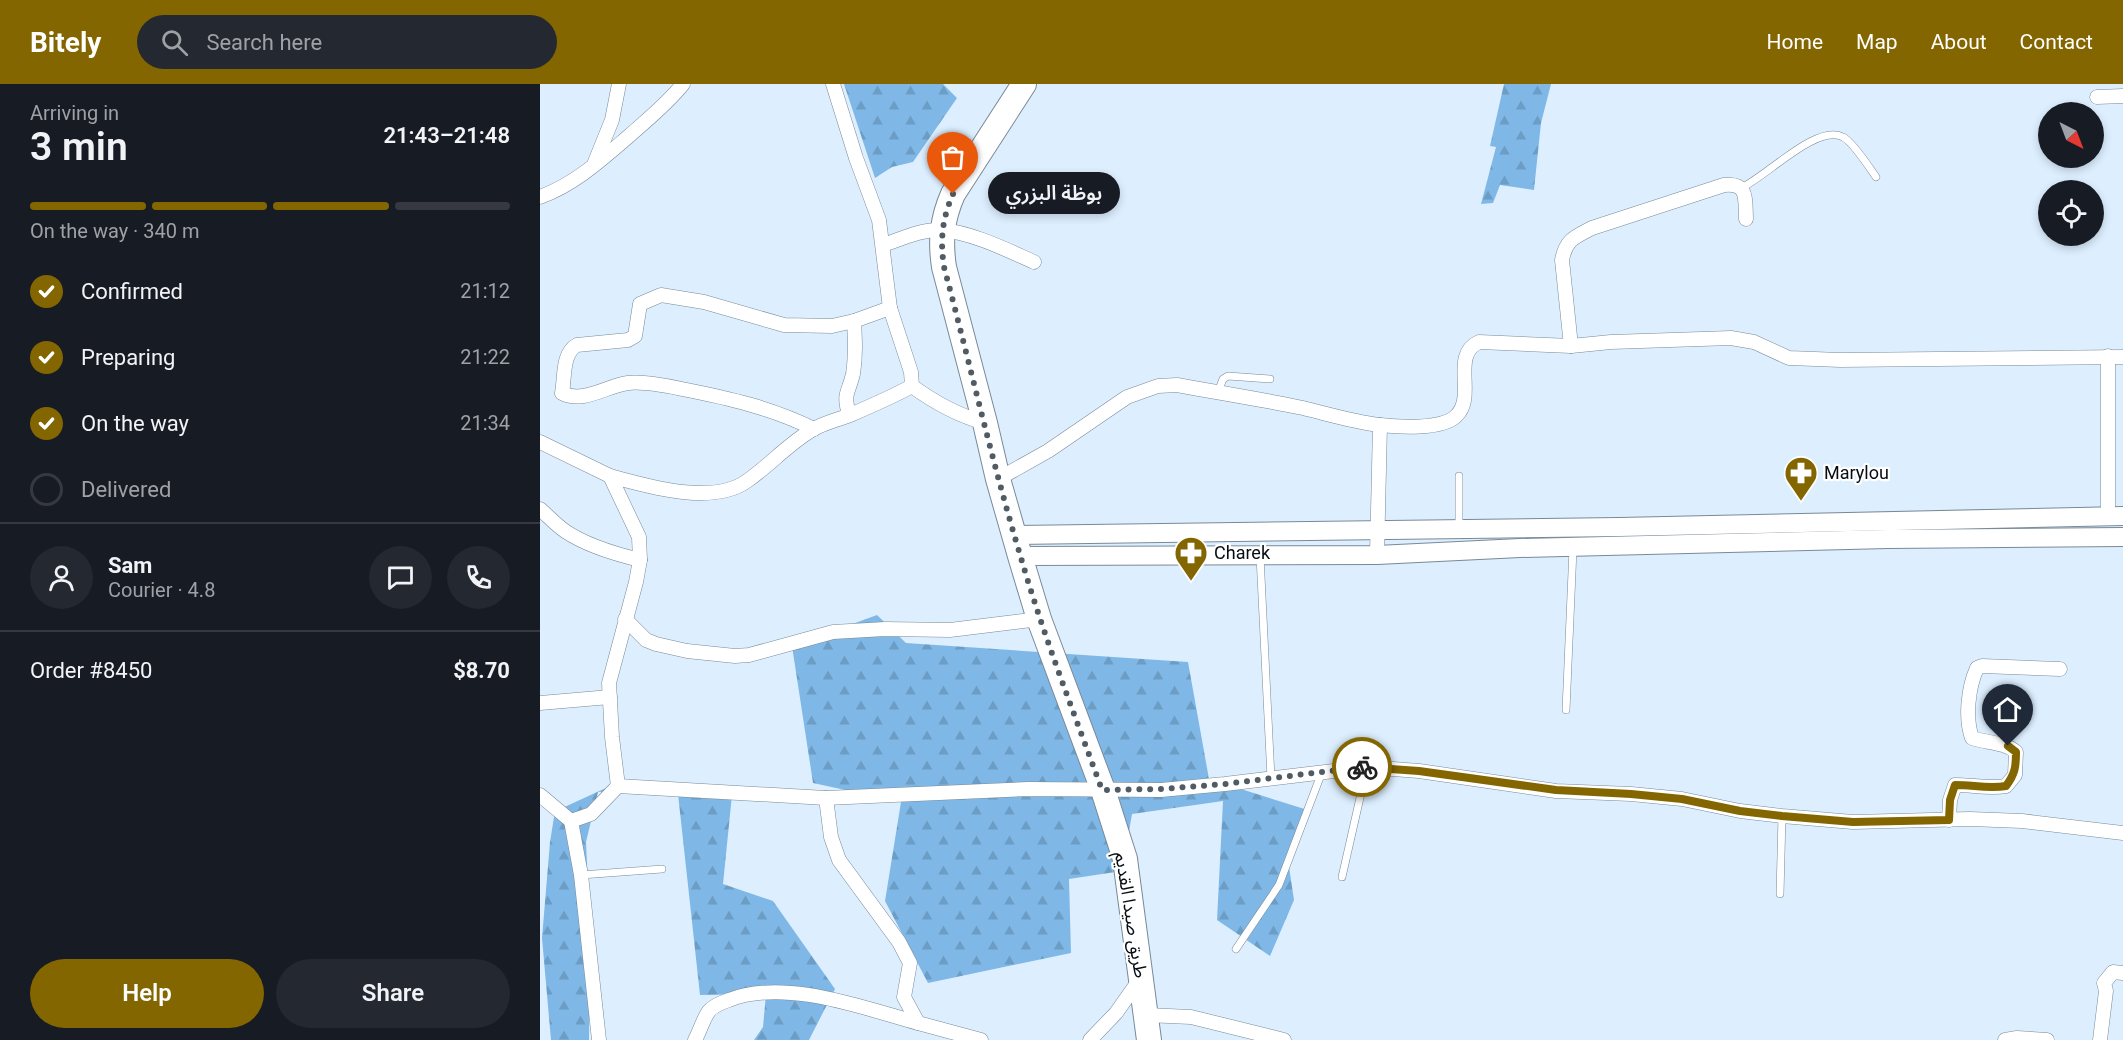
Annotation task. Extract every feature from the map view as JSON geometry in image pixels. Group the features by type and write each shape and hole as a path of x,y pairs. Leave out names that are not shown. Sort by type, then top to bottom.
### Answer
{"highway":[{"name":"طريق صيدا القديم","path":"1024,84 953,194 941,230 941,247 944,267 1017,546 1040,619 1125,859 1149,1040"}],"street":[{"path":"594,165 612,120 619,84"},
{"path":"540,197 568,184 594,165 670,100 683,84"},
{"path":"833,84 856,158 879,220 891,308 911,372 912,386"},
{"path":"2097,97 2123,96"},
{"path":"1571,346 1562,260 1564,246 1572,238 1592,228 1724,185 1734,184 1745,194 1746,219"},
{"path":"883,245 920,232 941,230 991,244 1034,262"},
{"path":"814,429 793,418 763,408 727,398 659,385 628,382 585,396 568,396 562,393 567,356 570,348 577,345 628,340 635,336 640,304 661,295 704,302 784,325 832,326 891,308"},
{"path":"849,415 845,398 854,365 856,345 854,321"},
{"path":"998,479 1048,451 1127,397 1158,386 1177,385 1218,392 1380,425 1430,426 1446,423 1457,416 1464,402 1466,352 1479,342 1571,346 1611,342 1731,338 1754,342 1789,358 2041,360 2123,357"},
{"path":"1017,546 1378,530 1459,529 1888,530 2120,537 2115,516 2108,356"},
{"path":"912,386 943,407 985,423"},
{"path":"540,442 610,476 669,490 699,493 729,490 747,481 790,444 814,429 884,401 912,386"},
{"path":"1377,555 1380,425"},
{"path":"571,821 591,814 618,786 609,683 640,560 639,537 610,476"},
{"path":"540,509 566,532 613,553 640,560"},
{"path":"1017,546 1260,555 1377,555 1888,530 2115,516"},
{"path":"625,619 646,640 656,644 687,651 735,656 749,655 833,632 885,629 950,630 1040,619"},
{"path":"1949,820 1950,800 1955,785 1993,788 2006,786 2015,775 2016,752 2008,746 1972,738 1968,726 1972,678 1977,668 1982,666 2060,669"},
{"path":"540,703 610,697"},
{"path":"618,786 826,798 1028,789 1171,789 1367,767 1419,771 1556,790 1682,799 1740,811 1782,816 1853,822 2022,821 2123,833"},
{"path":"540,795 571,821 582,875 599,1040"},
{"path":"826,798 831,837 839,860 899,942 910,963 904,997 918,1023"},
{"path":"2100,1040 2106,991 2104,983 2113,972 2123,973"},
{"path":"1090,1040 1116,1013 1142,978"},
{"path":"695,1040 710,1010 738,997 767,992 803,994 848,1004 981,1040"},
{"path":"1146,1015 1191,1017 1284,1040"},
{"path":"2005,1040 2017,1038 2047,1040"}],"lane":[{"path":"1741,188 1817,137 1834,134 1845,137 1876,177"},
{"path":"1218,392 1223,379 1228,376 1270,380"},
{"path":"1459,476 1459,529"},
{"path":"1566,710 1574,546"},
{"path":"1260,555 1272,778"},
{"path":"1342,877 1367,767"},
{"path":"1236,949 1279,885 1322,772"},
{"path":"1780,894 1782,816"},
{"path":"582,875 662,869"}],"green space":[{"path":"844,84 943,84 957,98 913,162 892,167 875,178"},
{"path":"1504,84 1551,84 1541,123 1534,190 1500,185 1493,203 1481,204 1496,147 1490,146"},
{"path":"877,615 906,643 1188,662 1209,779 1311,811 1289,867 1294,900 1270,956 1217,920 1223,801 1132,814 1122,871 1069,879 1071,953 928,983 885,901 901,802 813,783 792,646"},
{"path":"733,785 723,884 773,901 835,989 809,1040 754,1040 763,1027 766,994 700,995 678,794 651,791 598,792 586,842 590,927 589,1040 551,1040 542,938 550,842 554,817 558,810 608,787 675,789"}],"way so far":[{"path":"953,194 941,230 944,267 1020,556 1040,619 1102,790 1161,789 1225,784 1362,767"}],"place":[{"name":"بوظة البزري","path":"953,194"},
{"name":"Marylou","path":"1801,502"},
{"name":"Charek","path":"1191,582"}],"route":[{"path":"1362,767 1419,771 1556,790 1682,799 1740,811 1782,816 1853,822 1949,820 1950,800 1955,785 1993,788 2006,786 2015,775 2016,752 2008,746"}]}
